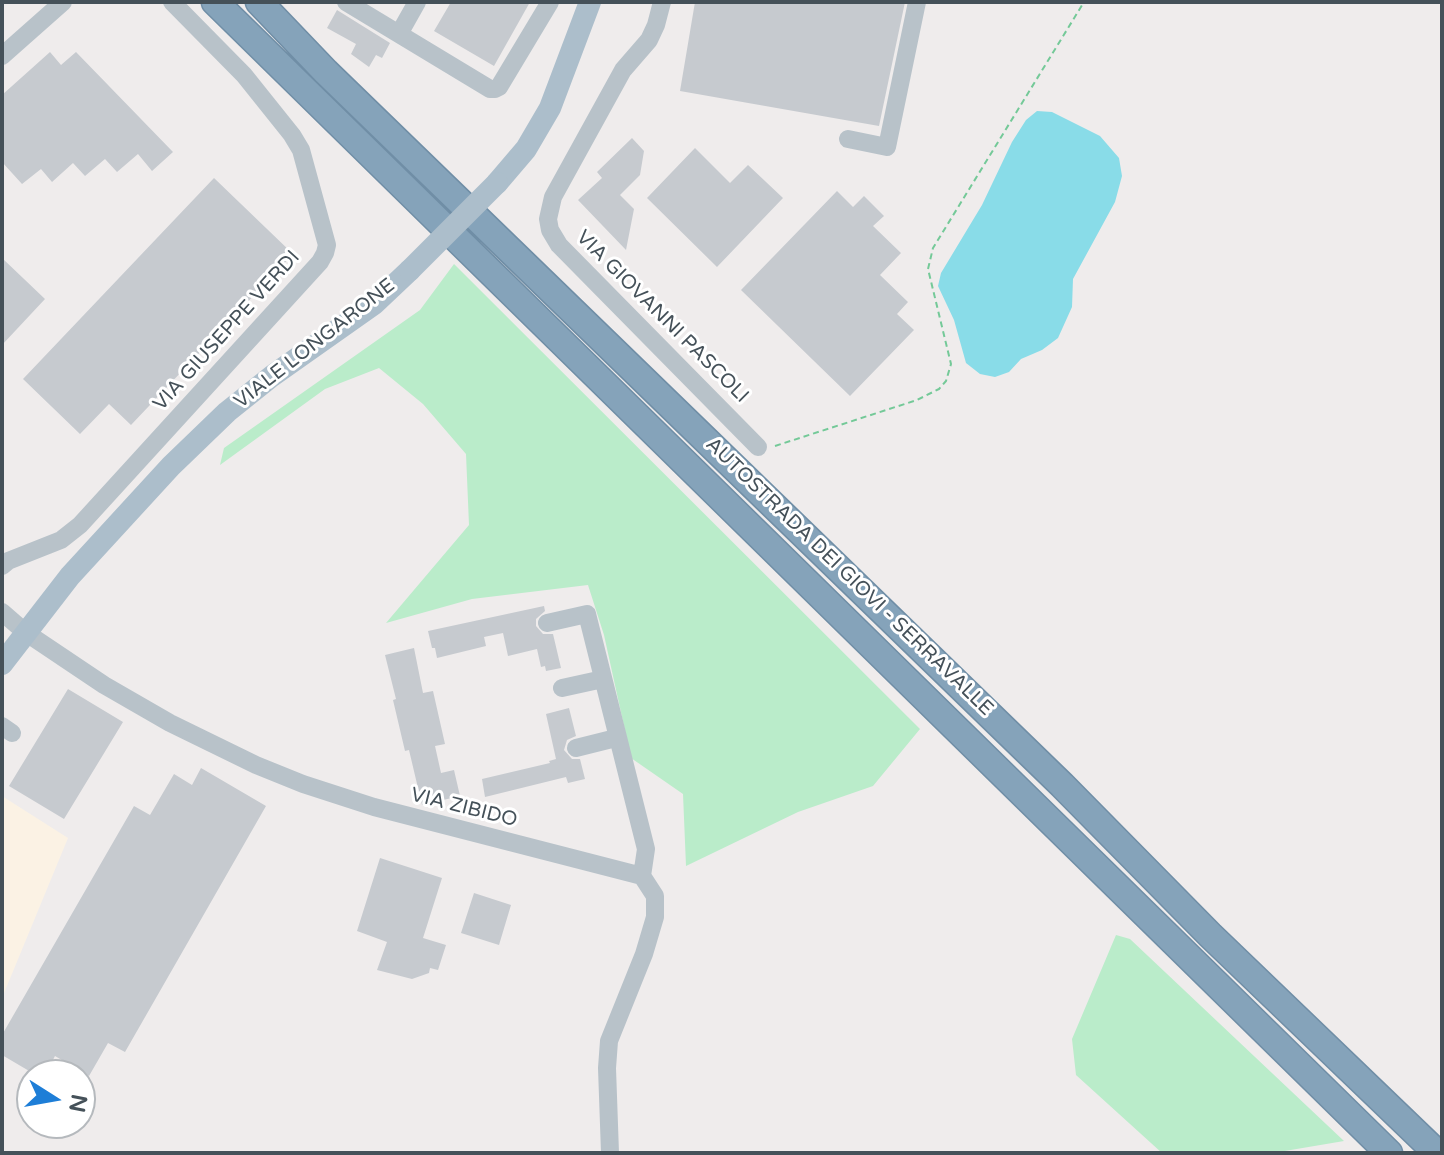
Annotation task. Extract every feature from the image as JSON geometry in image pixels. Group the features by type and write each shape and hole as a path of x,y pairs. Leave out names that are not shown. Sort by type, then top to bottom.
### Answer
{"highway":[{"name":"AUTOSTRADA DEI GIOVI - SERRAVALLE","path":"215,2 1389,1153"},
{"name":"AUTOSTRADA DEI GIOVI - SERRAVALLE","path":"259,2 326,72 1051,774 1210,935 1437,1153"}],"main road":[{"name":"VIALE LONGARONE","path":"2,664 116,523 227,412 374,304 497,183 526,149 550,108 590,2"}],"street":[{"path":"2,56 63,2"},
{"name":"VIA GIUSEPPE VERDI","path":"2,566 61,540 80,525 325,253 327,245 301,150 292,135 244,75 172,2"},
{"path":"346,2 490,89 499,87 550,2"},
{"path":"399,34 417,2"},
{"name":"VIA GIOVANNI PASCOLI","path":"662,2 649,40 623,70 553,197 548,219 550,230 559,245 758,447"},
{"path":"848,139 887,147 917,2"},
{"path":"2,612 25,632"},
{"path":"547,623 587,614 646,849 642,876 655,896 655,917 644,954 609,1041 610,1153"},
{"name":"VIA ZIBIDO","path":"25,632 104,685 170,723 303,784 374,807 642,876"},
{"path":"562,688 603,679"},
{"path":"576,748 616,738"}],"path":[{"path":"758,447 777,446 917,400 939,389 946,381 951,364 928,269 933,248 1084,2"}],"shaded area":[{"path":"2,796 68,838 2,998"}],"green space":[{"path":"454,264 920,729 873,786 798,812 686,866 683,794 631,758 604,635 588,585 472,599 386,623 469,525 466,454 423,404 379,368 325,389 220,465 224,448 420,310"},
{"path":"1116,935 1130,939 1344,1141 1273,1153 1162,1153 1076,1075 1072,1039"}],"water":[{"path":"1037,111 1052,112 1100,136 1119,158 1122,176 1115,202 1073,279 1072,307 1058,338 1042,350 1021,359 1009,372 995,377 980,374 966,363 954,320 938,286 941,273 982,205 1012,142 1026,120"}],"building":[{"path":"451,2 530,2 494,66 434,31"},
{"path":"695,2 905,2 879,126 680,91"},
{"path":"337,10 390,43 382,58 376,55 369,67 351,54 356,44 327,28"},
{"path":"50,52 61,65 76,52 173,152 152,171 138,154 117,172 105,159 85,176 73,163 52,182 41,169 22,184 2,162 2,95"},
{"path":"632,138 644,151 640,175 620,195 634,209 626,250 578,200 602,178 597,172"},
{"path":"695,148 730,183 748,165 783,198 717,267 647,198"},
{"path":"214,178 293,254 131,425 109,404 80,434 23,379"},
{"path":"837,191 853,207 864,196 884,216 873,226 901,253 880,275 908,302 897,314 914,330 850,396 741,290"},
{"path":"2,258 45,299 2,345"},
{"path":"544,606 545,611 536,619 536,626 543,634 553,634 561,668 546,671 545,666 541,667 537,649 508,656 503,633 484,637 486,646 437,658 435,648 432,648 428,631"},
{"path":"414,648 423,693 433,691 445,744 435,746 441,773 454,770 460,796 422,805 409,750 405,751 385,655"},
{"path":"68,689 123,722 64,819 9,786"},
{"path":"569,708 576,736 567,740 564,750 572,759 580,759 585,779 568,783 566,777 485,797 482,779 556,759 546,714"},
{"path":"201,768 266,806 125,1052 108,1043 96,1064 96,1059 60,1059 55,1056 53,1059 16,1059 16,1063 2,1055 2,1035 134,806 150,815 174,774 192,785"},
{"path":"380,858 442,878 423,938 446,945 438,970 430,968 429,973 412,979 377,970 387,942 357,931"},
{"path":"474,893 511,905 499,945 461,933"}]}
